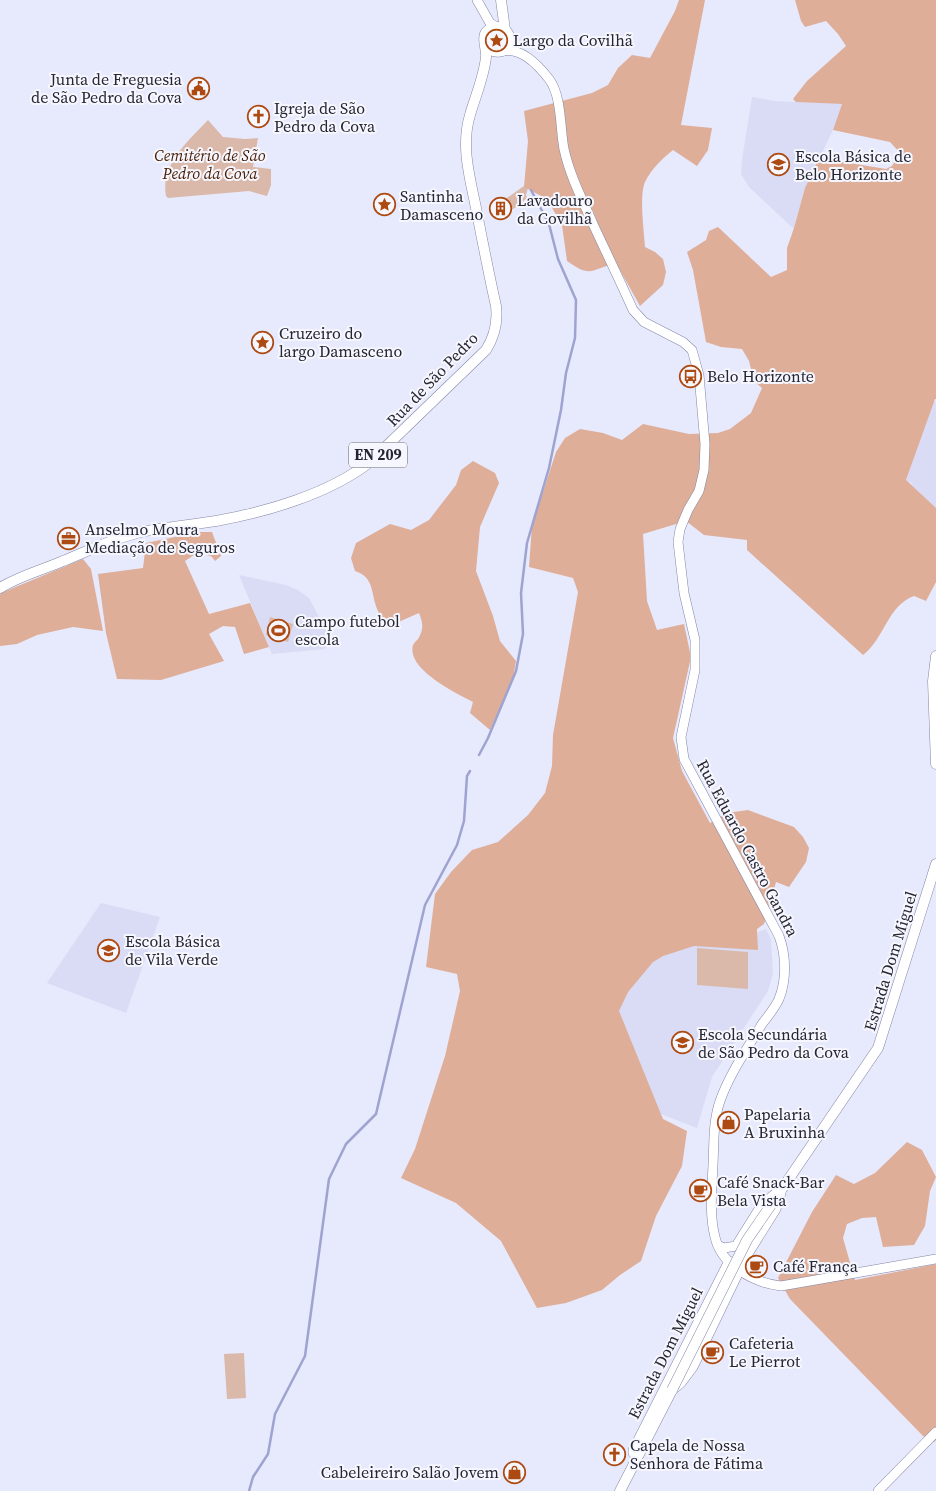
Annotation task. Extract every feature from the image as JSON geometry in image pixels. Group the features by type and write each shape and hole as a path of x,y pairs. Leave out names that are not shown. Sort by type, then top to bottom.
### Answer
{"main road":[{"path":"501,4 500,22 504,32 508,46 501,52 491,51 485,45 486,33 489,30 504,32"},
{"name":"Rua de São Pedro","path":"0,588 17,579 97,547 140,532 247,515 333,486 353,475 370,462 486,350 498,322 466,156 466,129 484,68 486,58 485,45"},
{"name":"Rua de São Pedro","path":"484,68 488,60 501,52"},
{"path":"936,656 933,681 936,764"},
{"name":"Estrada Dom Miguel","path":"620,1491 748,1240 878,1048 936,864"}],"street":[{"path":"476,0 485,17 487,24 486,33"},
{"name":"Rua Eduardo Castro Gandra","path":"485,17 520,47 550,80 556,93 564,149 573,179 633,310 644,322 683,342 692,350 699,375 705,444 704,470 699,491 680,529 678,542 684,593 695,640 695,670 681,737 684,759 780,936 784,950 784,976 779,998 726,1086 719,1103 715,1131 712,1222 715,1239 730,1262 740,1272"},
{"name":"Rua Eduardo Castro Gandra","path":"501,52 513,51 529,59"},
{"name":"Estrada Dom Miguel","path":"637,1458 633,1450 730,1262 736,1246 765,1202 782,1188"},
{"name":"Estrada Dom Miguel","path":"672,1390 681,1383 693,1366 746,1258 776,1209 782,1188"},
{"path":"719,1246 724,1248 736,1246"},
{"path":"740,1272 759,1281 781,1286 936,1259"},
{"path":"878,1491 936,1432"}],"shaded area":[{"path":"679,0 705,0 681,125 712,128 708,150 697,166 673,150 654,168 645,182 642,204 645,247 663,259 666,272 663,285 640,306 616,263 586,271 567,261 562,225 547,199 524,187 528,141 524,111 592,93 608,85 618,68 632,55 650,58"},
{"path":"795,0 936,0 936,399 906,480 936,508 936,582 926,601 914,596 898,607 876,640 863,655 747,550 747,540 704,535 686,521 643,534 647,601 657,630 684,624 691,657 673,738 682,771 710,823 727,813 748,810 794,827 803,837 809,848 806,862 789,887 776,882 764,924 757,929 758,950 694,946 663,956 653,962 628,992 619,1011 663,1119 687,1131 682,1166 656,1216 641,1261 602,1290 566,1303 537,1308 501,1241 456,1203 401,1178 415,1149 445,1056 460,991 457,974 426,967 435,894 451,872 472,850 498,842 528,815 545,793 552,766 553,735 578,592 573,578 529,567 532,526 556,452 565,438 580,429 603,433 622,440 643,424 689,434 718,433 730,429 751,413 762,388 754,381 749,361 742,349 721,347 706,342 693,270 687,252 706,240 709,231 718,227 771,277 787,270 787,248 805,188 819,158 886,169 892,166 900,153 890,142 833,130 842,104 796,102 793,99 807,81 846,46 826,21 805,27 801,21"},
{"name":"Escola Básica de Belo Horizonte","path":"752,97 774,101 842,104 833,130 805,188 794,229 749,187 741,174"},
{"path":"932,401 936,402 936,508 911,486 912,483 906,481"},
{"path":"473,461 495,473 499,483 480,527 476,571 500,641 516,661 513,679 490,730 470,713 473,702 434,679 417,663 413,654 413,645 422,629 419,613 387,627 377,609 368,580 355,571 351,558 356,543 390,524 411,530 429,520 456,485 461,470"},
{"path":"198,532 212,532 221,556 215,561 211,556 197,553 185,561 209,614 250,603 269,647 244,654 235,627 223,626 209,634 224,661 161,680 117,679 106,633 98,574 143,568 146,543"},
{"path":"83,559 91,569 103,631 73,627 37,635 17,644 0,646 1,593"},
{"path":"239,575 286,585 298,590 309,598 330,638 325,649 272,654"},
{"name":"Escola Básica de Vila Verde","path":"101,903 160,917 126,1013 47,983"},
{"name":"Escola Secundária de São Pedro da Cova","path":"766,929 771,939 773,973 768,991 712,1077 697,1128 661,1114 613,1009 624,982 679,943 755,946 758,932"},
{"path":"907,1142 922,1150 936,1177 930,1191 925,1226 914,1245 883,1247 876,1217 862,1218 847,1224 843,1238 855,1280 936,1264 936,1440 934,1442 923,1436 790,1299 778,1278 812,1212 836,1175 854,1184 875,1173"}],"green space":[{"path":"494,32 500,32 505,37 503,46 494,48 489,43 489,37"},
{"name":"Cemitério de São Pedro da Cova","path":"208,120 223,137 258,138 253,167 271,169 271,185 267,196 249,191 168,198 166,196 167,174 172,164 185,145"},
{"path":"524,186 528,188 527,198 509,211 504,200"},
{"name":"Campo futebol escola","path":"270,617 293,624 288,642 266,635"},
{"path":"697,948 748,952 748,989 697,985"},
{"path":"244,1353 246,1398 227,1399 224,1354"}],"waterway":[{"path":"479,755 516,671 523,634 521,593 527,543 549,468 561,410 566,373 575,338 576,300 558,259 549,224 531,190"},
{"path":"249,1491 253,1477 268,1454 275,1414 305,1356 329,1179 346,1144 376,1114 425,905 457,845 464,821 467,776 470,771"}],"place":[{"name":"Largo da Covilhã","path":"497,40"},
{"name":"Junta de Freguesia de São Pedro da Cova","path":"198,88"},
{"name":"Igreja de São Pedro da Cova","path":"258,117"},
{"name":"Escola Básica de Belo Horizonte","path":"779,165"},
{"name":"Santinha Damasceno","path":"384,205"},
{"name":"Lavadouro da Covilhã","path":"501,209"},
{"name":"Cruzeiro do largo Damasceno","path":"263,342"},
{"name":"Belo Horizonte","path":"691,376"},
{"name":"Anselmo Moura Mediação de Seguros","path":"69,538"},
{"name":"Campo futebol escola","path":"279,630"},
{"name":"Escola Básica de Vila Verde","path":"109,950"},
{"name":"Escola Secundária de São Pedro da Cova","path":"682,1043"},
{"name":"Papelaria A Bruxinha","path":"728,1123"},
{"name":"Café Snack-Bar Bela Vista","path":"701,1191"},
{"name":"Café França","path":"757,1266"},
{"name":"Cafeteria Le Pierrot","path":"713,1352"},
{"name":"Capela de Nossa Senhora de Fátima","path":"614,1454"},
{"name":"Cabeleireiro Salão Jovem","path":"515,1472"}]}
